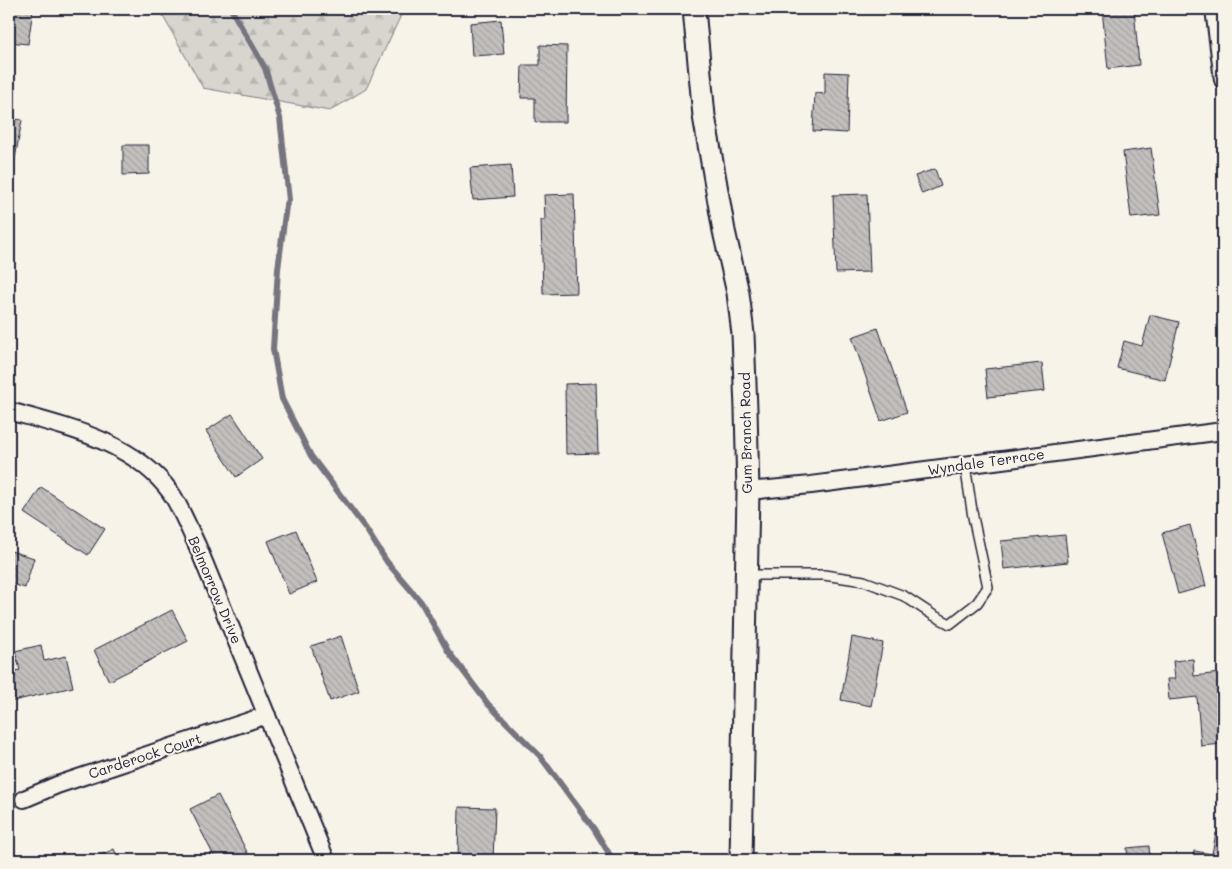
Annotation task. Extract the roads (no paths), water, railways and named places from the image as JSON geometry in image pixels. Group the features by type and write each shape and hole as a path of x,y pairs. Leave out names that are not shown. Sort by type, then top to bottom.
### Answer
{"street":[{"name":"Gum Branch Road","path":"694,9 704,116 724,231 738,293 743,334 748,491 741,860"},
{"path":"1214,9 1223,80"},
{"name":"Belmorrow Drive","path":"9,411 65,427 130,454 153,472 172,495 197,545 326,860"},
{"name":"Wyndale Terrace","path":"748,491 811,485 1223,431"},
{"name":"Carderock Court","path":"24,799 57,785 266,715"}],"lane":[{"path":"746,575 824,575 864,581 904,596 950,624 977,603 988,587 973,517 965,465"}],"waterway":[{"path":"231,9 265,68 280,118 289,200 286,206 278,269 273,349 282,399 311,456 366,529 387,562 421,602 448,651 488,704 540,756 594,829 613,860"}]}
